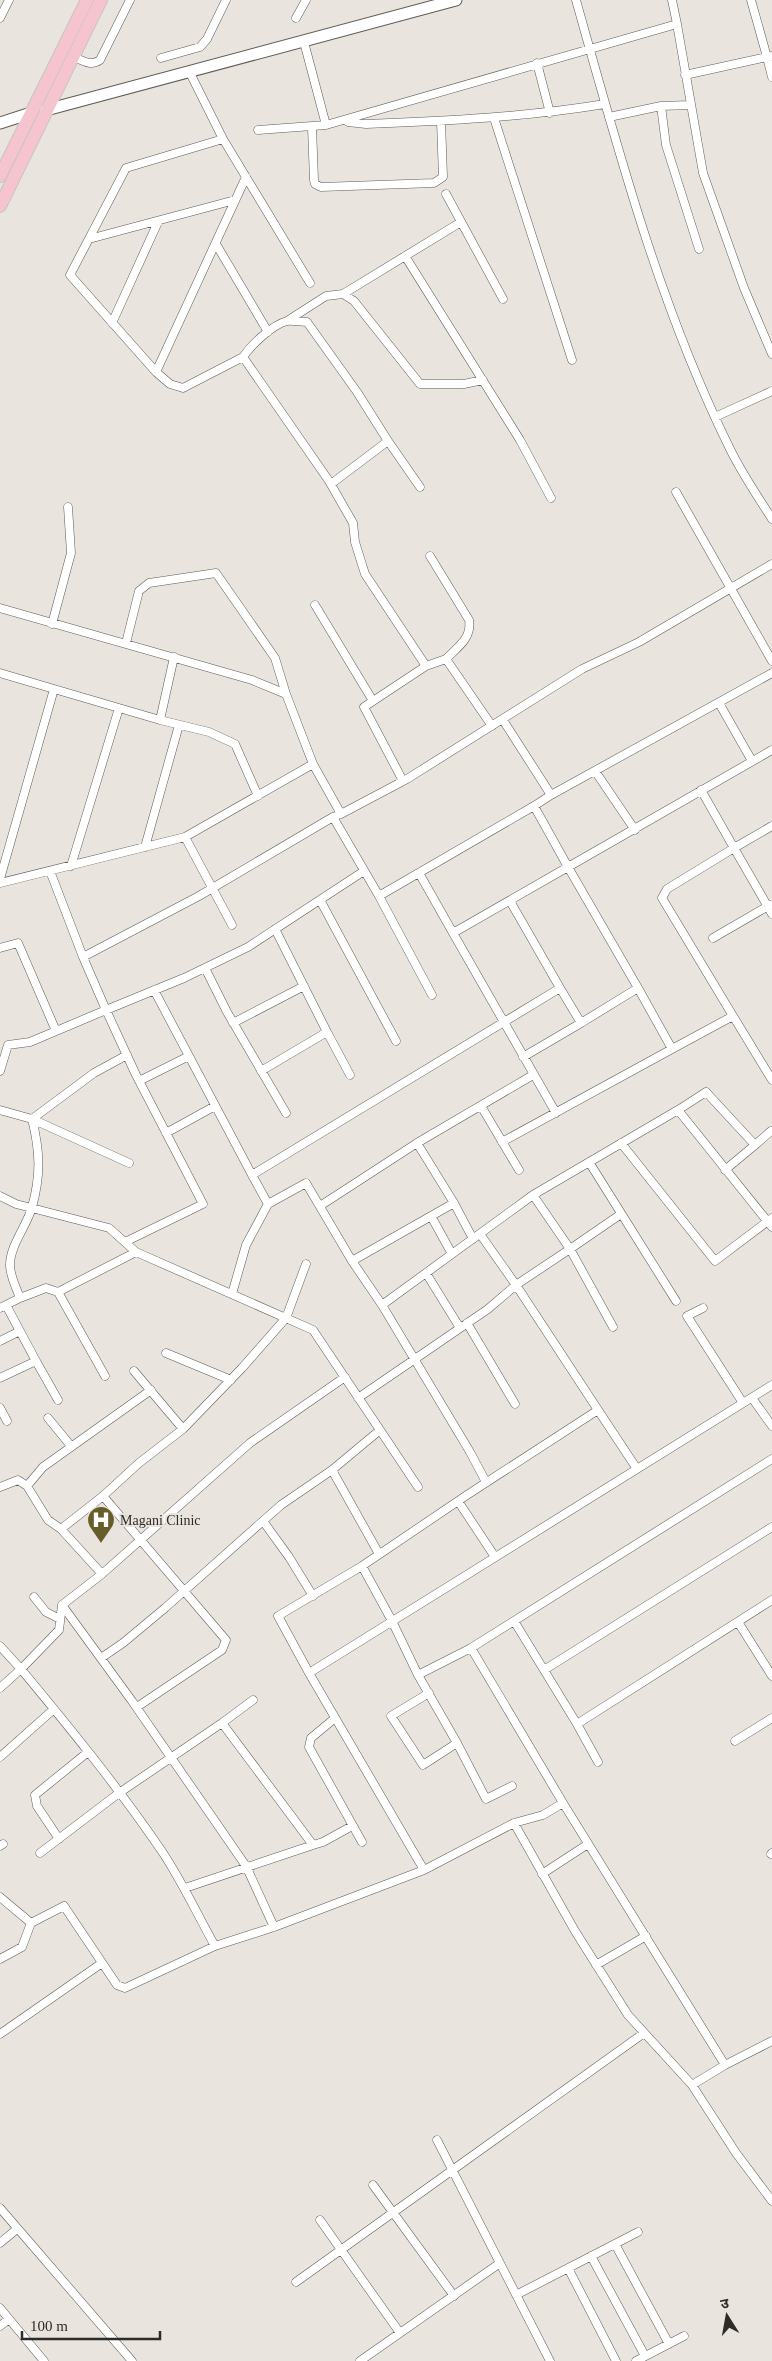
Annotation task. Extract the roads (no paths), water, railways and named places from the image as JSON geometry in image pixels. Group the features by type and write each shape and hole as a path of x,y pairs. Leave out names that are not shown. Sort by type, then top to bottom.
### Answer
{"main road":[{"path":"0,176 87,0"},
{"path":"0,206 101,0"},
{"path":"46,110 190,73 456,0"},
{"path":"0,123 31,113"}],"street":[{"path":"72,56 88,63 95,63 100,60 130,0"},
{"path":"161,58 200,46 207,39 226,0"},
{"path":"296,18 306,0"},
{"path":"576,0 624,170 674,319 732,453 772,520"},
{"path":"672,0 703,174 744,288 772,354"},
{"path":"751,0 769,56 772,77"},
{"path":"0,18 5,4"},
{"path":"258,130 326,125 677,24"},
{"path":"304,42 326,125"},
{"path":"685,75 769,56"},
{"path":"537,63 550,113"},
{"path":"190,73 224,139 310,282"},
{"path":"341,121 366,124 494,118 550,113 605,104"},
{"path":"609,117 661,106 690,105"},
{"path":"661,106 666,145 699,249"},
{"path":"494,118 572,360"},
{"path":"312,127 314,180 315,184 321,187 434,183 443,177 441,121"},
{"path":"224,139 126,168 70,275 156,372 170,384 183,388 243,357 249,348 268,332 326,296 343,294 461,222"},
{"path":"156,372 246,176"},
{"path":"446,194 504,299"},
{"path":"89,238 158,222 235,200"},
{"path":"112,323 158,222"},
{"path":"216,244 268,332"},
{"path":"406,256 520,440 551,498"},
{"path":"343,294 354,301 420,384 464,384 483,380"},
{"path":"287,321 307,322 357,392 420,487"},
{"path":"243,357 331,484 352,523 355,542 365,574 426,666"},
{"path":"715,417 772,391"},
{"path":"331,484 388,441"},
{"path":"676,492 772,661"},
{"path":"52,624 71,553 68,507"},
{"path":"403,781 364,708 426,666 446,659 465,641 470,630 469,620 430,556"},
{"path":"83,957 213,888 333,817 403,781 582,670 639,642 772,564"},
{"path":"126,643 139,592 143,587 149,583 216,573 275,658 286,694 314,764 341,814"},
{"path":"315,605 373,701"},
{"path":"0,608 252,680 286,694"},
{"path":"160,720 174,657"},
{"path":"446,659 492,726"},
{"path":"0,673 160,720 209,732 235,744 258,796"},
{"path":"379,896 551,795 772,673"},
{"path":"0,880 54,689"},
{"path":"719,702 752,761"},
{"path":"71,866 118,708"},
{"path":"502,720 551,795"},
{"path":"144,847 179,725"},
{"path":"453,933 772,750"},
{"path":"0,883 185,837 314,764"},
{"path":"595,771 635,830"},
{"path":"701,790 771,909 713,938"},
{"path":"534,806 672,1049"},
{"path":"333,817 379,896 432,995"},
{"path":"772,826 667,889 662,898 772,1080"},
{"path":"185,837 232,925"},
{"path":"50,871 83,957 139,1082 203,1204 125,1242"},
{"path":"0,1042 8,1045 30,1042 205,968 248,947 364,871"},
{"path":"419,873 502,1023 556,1113"},
{"path":"320,900 396,1041"},
{"path":"510,900 581,1023"},
{"path":"275,929 350,1075"},
{"path":"0,948 18,943 56,1031"},
{"path":"205,968 233,1024 286,1113"},
{"path":"233,1024 304,986"},
{"path":"252,1175 560,988"},
{"path":"523,1057 638,988"},
{"path":"154,990 268,1204"},
{"path":"502,1142 733,1016"},
{"path":"261,1071 327,1032"},
{"path":"0,1071 8,1045"},
{"path":"32,1119 94,1073 127,1055"},
{"path":"139,1082 189,1056"},
{"path":"320,1206 417,1143 533,1075"},
{"path":"382,1305 533,1195 706,1092 754,1145"},
{"path":"166,1133 215,1106"},
{"path":"481,1106 519,1170"},
{"path":"0,1110 32,1119 129,1163"},
{"path":"621,1144 715,1261 771,1222 725,1170 678,1110"},
{"path":"20,1298 10,1264 32,1208 40,1163 32,1119"},
{"path":"725,1170 771,1131"},
{"path":"417,1143 476,1236 516,1285 637,1469"},
{"path":"589,1162 676,1301"},
{"path":"232,1294 246,1246 268,1204 306,1184 352,1261 415,1359 486,1482"},
{"path":"533,1195 570,1249 614,1327"},
{"path":"0,1196 32,1208 109,1228 136,1252 313,1330 418,1487"},
{"path":"352,1261 454,1203"},
{"path":"358,1398 463,1326 516,1285 621,1214"},
{"path":"431,1216 452,1254"},
{"path":"58,1292 136,1252"},
{"path":"61,1529 103,1496 139,1463 183,1429 231,1380 286,1318 306,1264"},
{"path":"426,1273 516,1404"},
{"path":"58,1400 20,1331 3,1307 20,1298 46,1288 58,1292 105,1376"},
{"path":"703,1308 687,1316 743,1403"},
{"path":"0,1342 20,1331"},
{"path":"166,1353 204,1367 231,1380"},
{"path":"0,1378 36,1361"},
{"path":"134,1371 183,1429"},
{"path":"0,1688 59,1630 62,1605 102,1574 250,1443 345,1377"},
{"path":"308,1673 772,1385"},
{"path":"27,1486 43,1467 151,1390"},
{"path":"752,1398 772,1426"},
{"path":"0,1408 7,1421"},
{"path":"424,1870 308,1673 278,1616 362,1566 486,1482 598,1410"},
{"path":"48,1418 71,1446"},
{"path":"101,1658 123,1643 185,1591 281,1505 332,1470 380,1430"},
{"path":"418,1675 471,1648 772,1459"},
{"path":"332,1470 379,1554"},
{"path":"0,1487 18,1480 27,1486 48,1520 61,1529 102,1574"},
{"path":"103,1496 226,1640 222,1650 137,1707"},
{"path":"458,1501 495,1557"},
{"path":"263,1521 289,1557 313,1596"},
{"path":"544,1670 772,1527"},
{"path":"362,1566 392,1621 418,1675 486,1799 512,1786"},
{"path":"34,1597 46,1612 60,1619"},
{"path":"577,1724 772,1600"},
{"path":"62,1605 137,1707 246,1866 274,1927"},
{"path":"514,1621 598,1762"},
{"path":"738,1622 772,1676"},
{"path":"0,1646 88,1752 161,1850 185,1888 215,1946"},
{"path":"471,1648 563,1803 725,2065"},
{"path":"429,1693 391,1716 422,1765 457,1743"},
{"path":"40,1853 119,1793 253,1700"},
{"path":"0,1757 54,1709"},
{"path":"335,1718 311,1738 309,1747 362,1842"},
{"path":"735,1741 772,1718"},
{"path":"222,1723 313,1845"},
{"path":"59,1839 37,1806 35,1796 88,1752"},
{"path":"0,1959 22,1947 32,1923 64,1906 117,1985 125,1988 215,1946 274,1927 424,1870 514,1823 543,1815 563,1803"},
{"path":"514,1823 596,1965 628,2015 692,2085 736,2153 772,2201"},
{"path":"185,1888 246,1866 323,1842 352,1826"},
{"path":"542,1874 588,1844"},
{"path":"0,1897 32,1923"},
{"path":"596,1965 646,1936"},
{"path":"0,2034 102,1963"},
{"path":"296,2282 644,2033"},
{"path":"692,2085 725,2065 772,2041"},
{"path":"437,2140 550,2361"},
{"path":"373,2185 454,2296"},
{"path":"0,2208 132,2361"},
{"path":"320,2220 400,2332"},
{"path":"0,2243 17,2229"},
{"path":"516,2295 638,2232"},
{"path":"615,2244 669,2344"},
{"path":"591,2256 650,2357"},
{"path":"360,2361 500,2263"},
{"path":"568,2268 616,2361"},
{"path":"0,2308 44,2361"},
{"path":"0,2326 8,2319"},
{"path":"636,2361 650,2357 684,2336"}],"place":[{"name":"Magani Clinic","path":"101,1544"}]}
